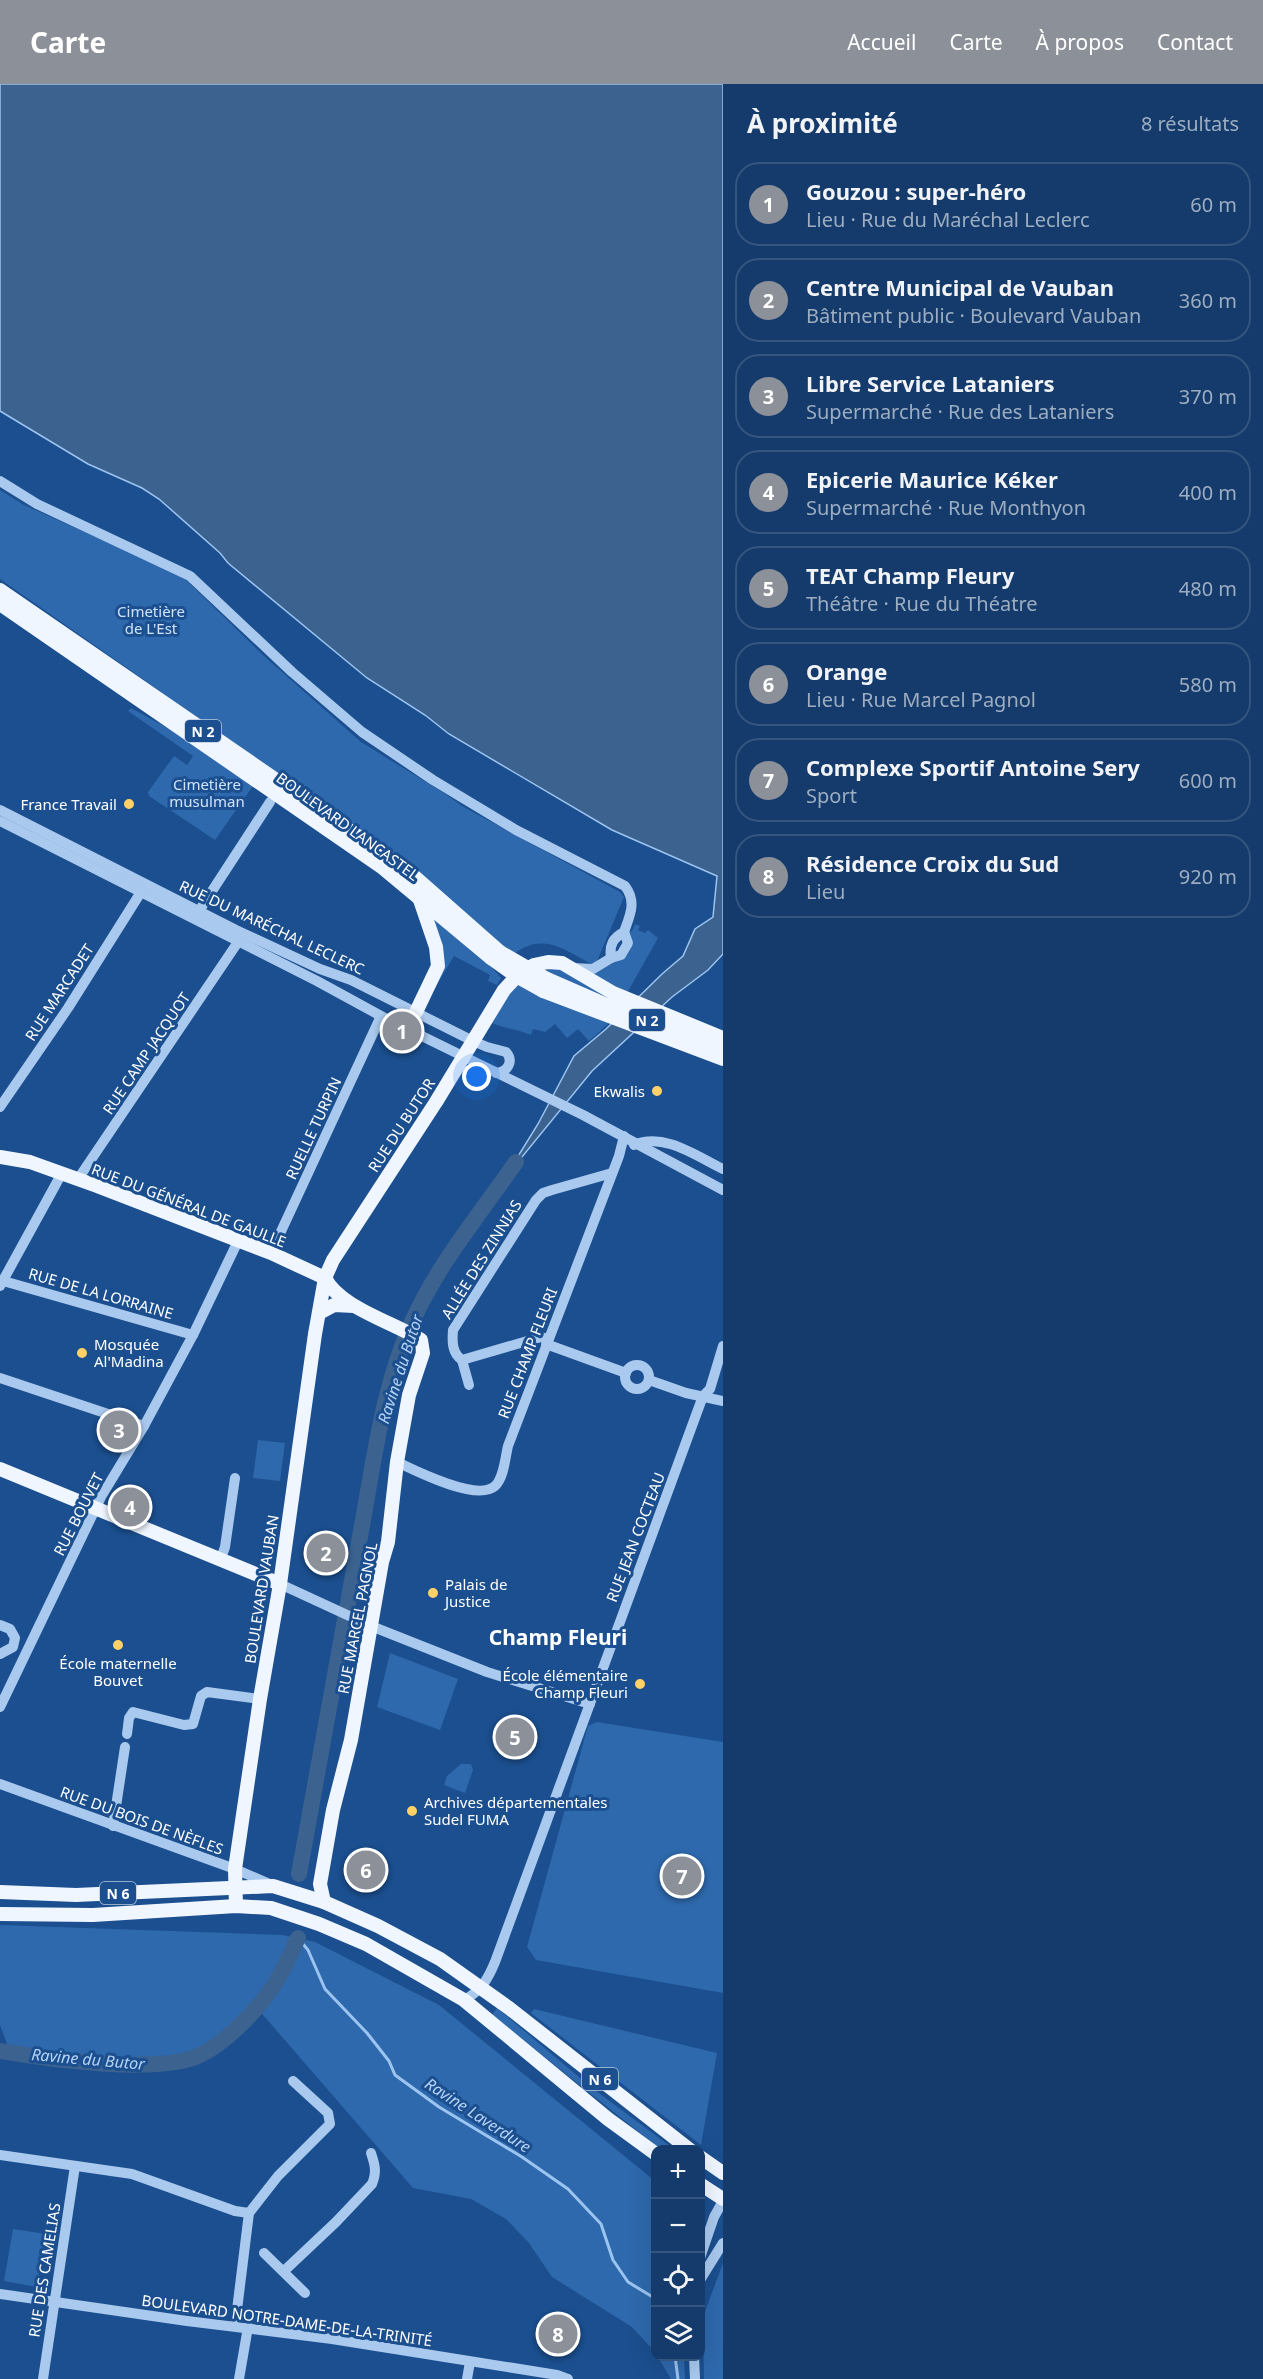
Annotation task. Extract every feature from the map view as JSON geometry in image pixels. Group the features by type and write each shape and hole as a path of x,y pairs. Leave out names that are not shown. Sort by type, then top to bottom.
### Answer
{"main road":[{"name":"BOULEVARD LANCASTEL","path":"0,590 407,870 516,976 602,1003 691,1037 723,1059"},
{"name":"BOULEVARD LANCASTEL","path":"0,604 354,848 496,955"},
{"path":"416,1012 438,966 436,947 419,898"},
{"name":"RUE DU BUTOR","path":"325,1278 333,1260 504,990 519,974 534,965 548,962 562,963 573,968"},
{"path":"573,968 691,1037 723,1038"},
{"name":"BOULEVARD LANCASTEL","path":"545,985 610,1017 723,1047"},
{"name":"RUE DU GÉNÉRAL DE GAULLE","path":"0,1157 30,1162 62,1173 271,1253 325,1278 329,1285 354,1306 421,1340"},
{"name":"BOULEVARD VAUBAN","path":"236,1906 235,1869 325,1278"},
{"path":"319,1313 334,1305 354,1306"},
{"name":"RUE MARCEL PAGNOL","path":"324,1902 320,1884 333,1810 351,1740 367,1625 388,1542 396,1469 409,1395 423,1353 421,1340"},
{"path":"0,1468 280,1584"},
{"name":"N 6","path":"0,1892 76,1895 273,1886 324,1902 378,1926 440,1959 481,1987 684,2145"},
{"path":"271,1908 285,1905 314,1912 319,1911 324,1902"},
{"name":"N 6","path":"0,1914 93,1915 236,1906 271,1908 313,1922 366,1944 464,2000 608,2119 651,2150"},
{"path":"705,2160 723,2173"},
{"path":"705,2187 723,2200"}],"street":[{"path":"0,482 37,504 190,576 292,672 362,732 433,780 516,830 625,886 632,901 632,910 624,932 628,944 621,955 593,969 573,968"},
{"path":"199,911 270,802"},
{"name":"RUE DU MARÉCHAL LECLERC","path":"0,810 199,911 320,969 351,980 472,1041 506,1052 510,1056 507,1069 496,1073"},
{"name":"RUE DU MARÉCHAL LECLERC","path":"0,821 317,981 381,1016 583,1115 723,1190"},
{"name":"RUE MARCADET","path":"0,1107 68,1008 141,892"},
{"name":"RUE CAMP JACQUOT","path":"78,1179 238,942"},
{"path":"413,1030 416,1012"},
{"name":"RUELLE TURPIN","path":"271,1253 381,1016"},
{"name":"RUE CHAMP FLEURI","path":"396,1469 420,1472 463,1489 488,1490 495,1487 500,1479 508,1446 546,1342 619,1156 624,1136"},
{"path":"619,1156 637,1144 648,1140 664,1141 723,1169"},
{"path":"1,1283 62,1173"},
{"name":"ALLÉE DES ZINNIAS","path":"469,1385 462,1360 454,1351 453,1330 536,1200 543,1193 612,1173"},
{"name":"RUE BOUVET","path":"0,1707 96,1509 193,1335 238,1241"},
{"name":"RUE DE LA LORRAINE","path":"1,1283 193,1335"},
{"path":"462,1360 541,1337 546,1342 626,1372"},
{"name":"RUE JEAN COCTEAU","path":"464,2000 477,1993 488,1979 495,1962 703,1396 710,1389 723,1346"},
{"path":"642,1365 650,1374 649,1380 644,1388 634,1389 626,1383 626,1372 632,1366 642,1365"},
{"path":"0,1378 144,1426"},
{"path":"649,1380 723,1401"},
{"path":"220,1561 225,1547 235,1478"},
{"path":"280,1584 367,1625 487,1672 590,1704"},
{"path":"0,1625 10,1629 15,1638 13,1647 0,1654"},
{"path":"127,1734 129,1718 134,1712 184,1725 193,1724 201,1696 207,1692 260,1699"},
{"path":"113,1826 125,1747"},
{"name":"RUE DU BOIS DE NÈFLES","path":"0,1784 235,1869 273,1886"},
{"path":"235,2326 249,2213 278,2176 330,2124 328,2113 293,2081"},
{"path":"284,2271 372,2184 376,2176 376,2166 371,2153"},
{"path":"0,2155 132,2174 235,2211 249,2213"},
{"name":"RUE DES CAMELIAS","path":"43,2379 75,2166"},
{"path":"702,2253 714,2217 723,2200"},
{"path":"705,2272 723,2243"},
{"path":"264,2253 305,2293"},
{"name":"BOULEVARD NOTRE-DAME-DE-LA-TRINITÉ","path":"0,2294 332,2338 557,2375 568,2379"},
{"path":"239,2379 248,2327"},
{"path":"694,2361 695,2379"},
{"path":"467,2379 470,2362"}],"green space":[{"name":"Cimetière de L'Est","path":"0,490 24,505 181,575 264,656 361,742 462,806 620,892 624,897 595,966 565,950 545,944 525,947 514,954 157,689 0,579"},
{"name":"Cimetière musulman","path":"131,708 191,741 253,786 215,840 149,796 148,792 174,756 187,765 193,756 128,711"},
{"path":"428,911 487,962 501,978 497,985 488,981 490,975 454,956 429,998 440,976"},
{"path":"635,924 640,926 638,930 645,933 648,930 658,938 626,995 592,973 620,959 628,932 632,931"},
{"path":"550,967 561,968 601,992 599,997 538,970"},
{"path":"517,983 609,1023 589,1041 578,1029 567,1038 555,1024 545,1032 533,1029 531,1035 492,1023 496,1017 493,1016"},
{"path":"258,1440 285,1443 280,1481 253,1478"},
{"path":"390,1653 458,1679 440,1730 377,1707"},
{"path":"597,1722 723,1742 723,1993 536,1960 527,1947 588,1726"},
{"path":"461,1764 471,1764 473,1770 465,1793 444,1785 447,1776"},
{"path":"0,1925 282,1935 315,1942 439,2005 651,2178 651,2348 632,2327 552,2277 529,2243 506,2219 471,2199 413,2188 257,2008 223,2039 201,2055 161,2065 108,2064 10,2052 0,2025"},
{"path":"497,2008 592,2088 669,2145 655,2145 492,2015"},
{"path":"534,2009 717,2053 701,2145 531,2013"},
{"path":"13,2229 46,2234 37,2287 4,2281"},
{"path":"723,2263 723,2379 704,2379 705,2312"},
{"path":"660,2361 684,2361 685,2379 671,2379"}],"shaded area":[{"path":"0,84 723,84 723,954 708,970 672,997 592,1071 504,1179 538,1124 574,1056 683,956 695,929 713,917 717,876 612,830 449,734 425,715 367,678 228,563 220,553 159,499 142,488 88,464 0,411"}],"waterway":[{"name":"Ravine du Butor","path":"299,1874 374,1458 385,1402 401,1348 434,1280 516,1162"},
{"name":"Ravine Laverdure","path":"298,1938 308,1950 325,1989 367,2033 389,2061 395,2075 439,2107 522,2157 568,2189 601,2224 613,2260 628,2282 651,2296"},
{"name":"Ravine du Butor","path":"0,2051 73,2061 131,2065 182,2061 200,2055 234,2031 265,1998 280,1975 298,1938"},
{"name":"Ravine Laverdure","path":"676,2361 678,2379"}],"place":[{"name":"France Travail","path":"129,804"},
{"name":"Gouzou : super-héro","path":"402,1031"},
{"name":"Ekwalis","path":"657,1091"},
{"name":"Mosquée Al'Madina","path":"82,1353"},
{"name":"Libre Service Lataniers","path":"119,1430"},
{"name":"Epicerie Maurice Kéker","path":"130,1507"},
{"name":"Centre Municipal de Vauban","path":"326,1553"},
{"name":"Palais de Justice","path":"433,1593"},
{"name":"École maternelle Bouvet","path":"118,1645"},
{"name":"École élémentaire Champ Fleuri","path":"640,1684"},
{"name":"TEAT Champ Fleury","path":"515,1737"},
{"name":"Archives départementales Sudel FUMA","path":"412,1811"},
{"name":"Orange","path":"366,1870"},
{"name":"Complexe Sportif Antoine Sery","path":"682,1876"},
{"name":"Résidence Croix du Sud","path":"558,2334"}],"district":[{"name":"Champ Fleuri","path":"558,1637"}]}
